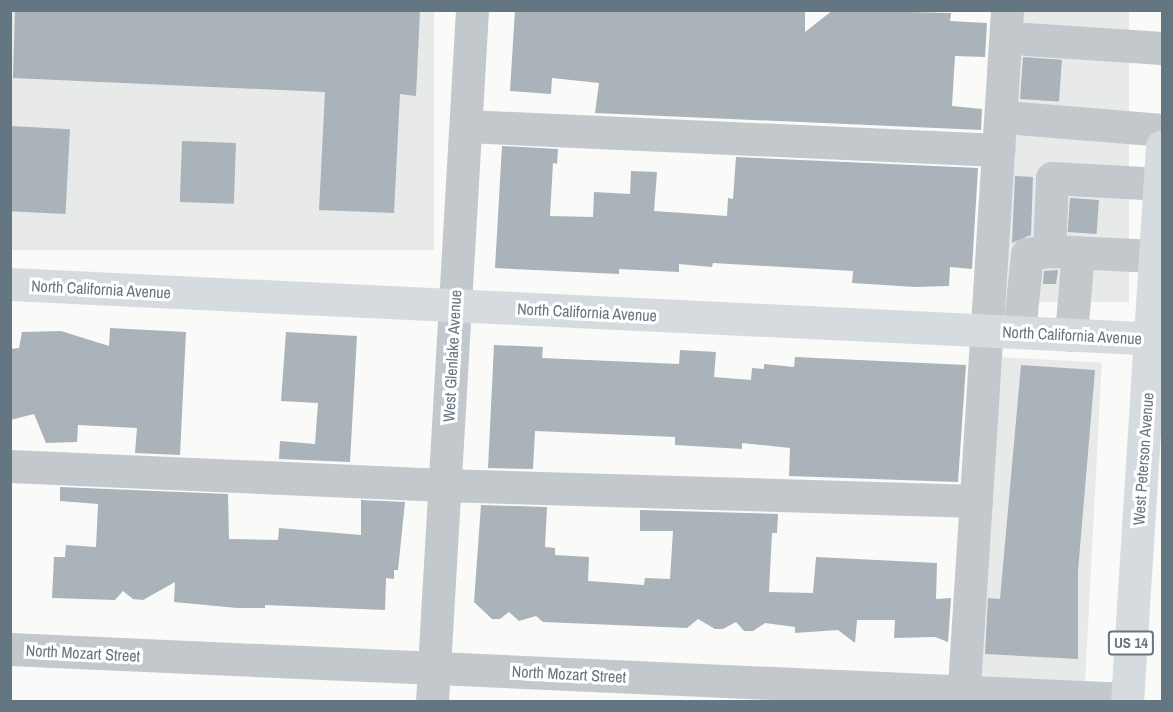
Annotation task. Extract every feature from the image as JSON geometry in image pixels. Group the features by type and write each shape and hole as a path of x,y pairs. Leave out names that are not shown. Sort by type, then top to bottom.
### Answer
{"main road":[{"name":"West Peterson Avenue","path":"1127,700 1156,339 1162,146"},
{"name":"North California Avenue","path":"10,284 1156,339"}],"street":[{"name":"West Glenlake Avenue","path":"432,702 472,10"},
{"path":"1004,331 998,150 1007,10"},
{"path":"1026,39 1162,48"},
{"path":"1017,118 1162,130"},
{"path":"466,126 998,150"},
{"path":"1071,335 1064,252 1052,178 1161,184"},
{"path":"963,697 976,501 1004,331 1027,254 1064,252 1158,268"},
{"path":"10,466 444,485 976,501"},
{"name":"North Mozart Street","path":"10,649 434,668 963,697 1127,700"}],"shaded area":[{"path":"11,11 434,11 434,250 11,250"},
{"path":"1004,11 1129,11 1129,302 1004,302"},
{"path":"980,356 1102,362 1085,692 963,686"}],"building":[{"path":"15,10 420,10 416,96 400,94 394,213 319,210 325,92 13,78"},
{"path":"515,10 805,10 805,32 833,10 951,13 950,21 987,23 985,57 955,56 952,106 982,109 981,130 595,113 599,83 552,78 551,94 510,91"},
{"path":"1023,57 1062,60 1059,102 1020,99"},
{"path":"10,126 70,129 65,214 10,211"},
{"path":"182,141 236,143 234,204 180,202"},
{"path":"502,146 558,149 557,164 553,163 550,216 593,217 594,192 630,194 631,171 657,172 654,211 727,216 728,198 733,199 736,157 978,168 972,269 950,267 949,286 915,287 852,283 853,271 713,263 712,267 679,264 679,272 619,269 619,274 495,268"},
{"path":"1015,176 1033,177 1031,235 1012,243"},
{"path":"1070,198 1099,200 1097,234 1068,232"},
{"path":"1058,270 1056,284 1043,284 1044,271"},
{"path":"110,328 186,332 180,455 135,453 137,428 78,425 77,442 46,443 34,414 10,420 10,349 19,348 22,332 61,331 109,346"},
{"path":"286,332 357,336 350,462 279,459 280,441 315,444 318,403 281,401"},
{"path":"494,345 543,347 542,358 679,364 680,350 716,352 714,377 751,380 752,368 764,369 764,364 794,367 795,357 966,365 958,482 789,476 790,448 742,443 742,449 675,445 675,437 535,431 533,469 488,468"},
{"path":"1021,365 1095,370 1078,571 1078,659 985,654 988,598 1000,599"},
{"path":"60,487 228,494 229,539 278,540 279,528 361,535 361,500 405,502 398,570 394,570 394,579 386,578 385,610 265,605 265,608 237,608 174,602 175,582 143,600 133,599 123,591 115,600 52,598 54,557 65,557 66,545 96,547 98,504 60,501"},
{"path":"481,505 547,507 545,547 555,548 555,555 589,557 588,581 644,585 645,578 670,579 673,531 640,531 640,510 778,514 777,533 772,533 769,592 813,593 816,557 937,563 936,599 951,598 948,642 935,637 894,638 895,620 857,620 855,643 838,630 795,633 795,627 765,623 753,631 744,631 736,622 723,629 715,629 698,619 687,628 543,622 536,616 519,621 509,612 500,619 492,619 474,602"}]}
